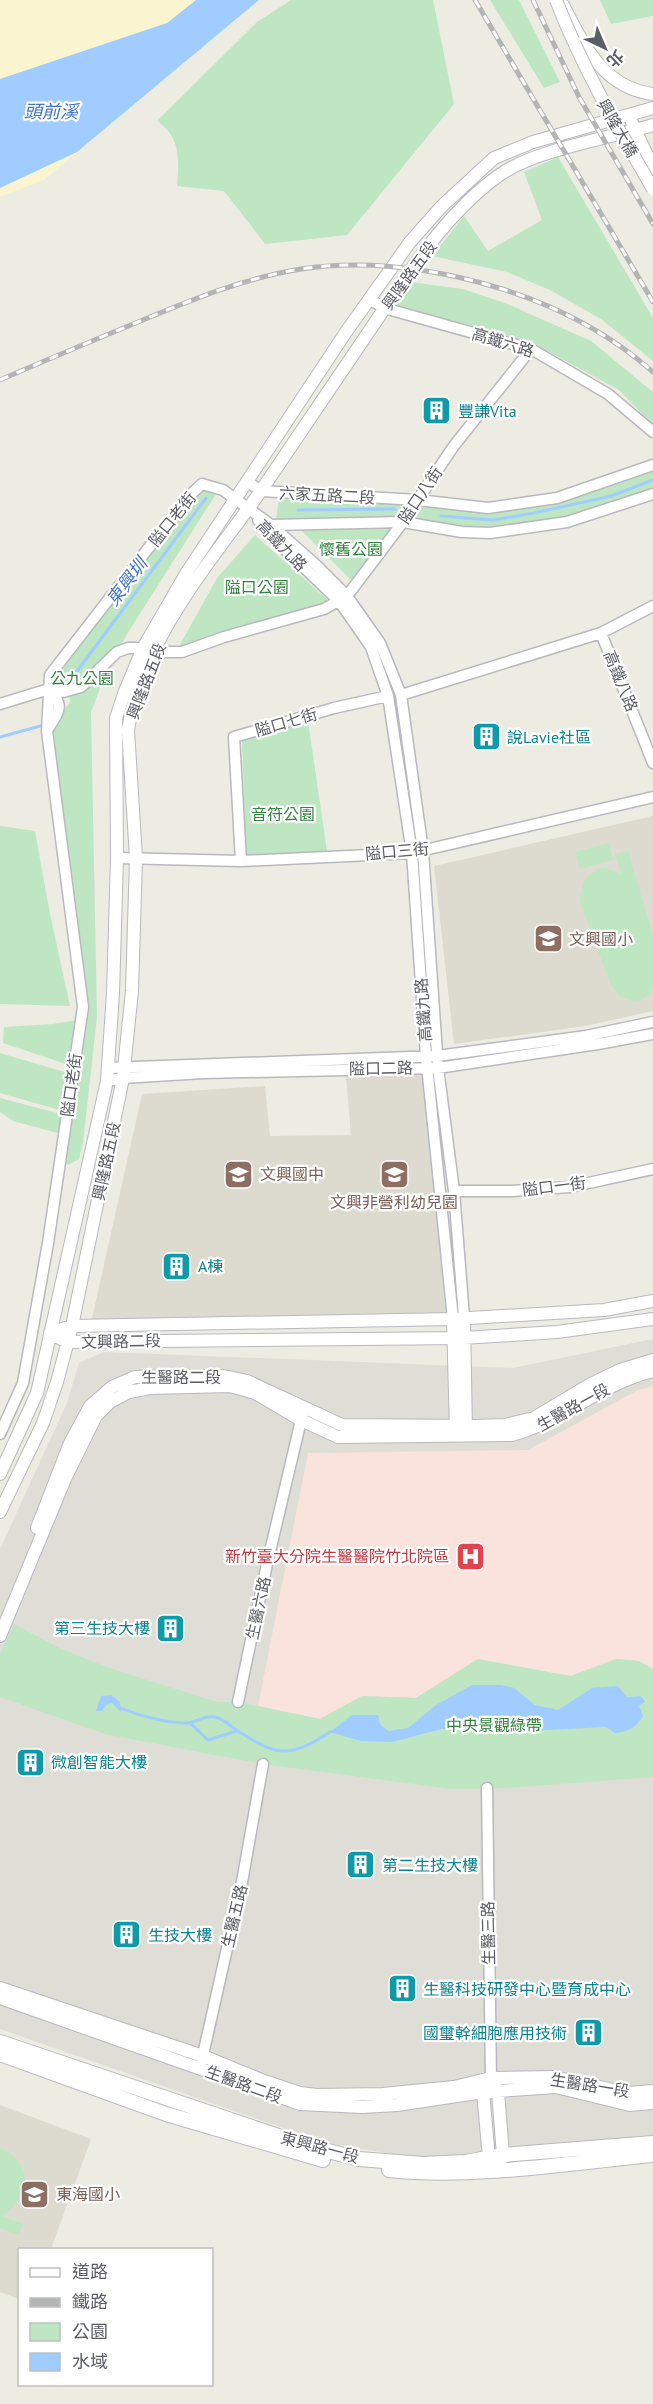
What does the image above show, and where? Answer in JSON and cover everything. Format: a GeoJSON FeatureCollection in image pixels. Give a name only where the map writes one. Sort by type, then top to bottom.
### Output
{"type":"FeatureCollection","features":[{"type":"Feature","properties":{"kind":"main road","name":"東興路一段"},"geometry":{"type":"LineString","coordinates":[[0,2042],[331,2153],[359,2159],[423,2164],[466,2162],[493,2164],[653,2155]]}},
{"type":"Feature","properties":{"kind":"main road","name":"東興路一段"},"geometry":{"type":"LineString","coordinates":[[0,2054],[166,2114],[352,2167],[422,2174],[462,2174],[493,2164],[503,2155],[653,2143]]}},
{"type":"Feature","properties":{"kind":"street","name":"興隆大橋"},"geometry":{"type":"LineString","coordinates":[[558,0],[582,42],[603,70],[626,87],[653,94]]}},
{"type":"Feature","properties":{"kind":"street","name":"興隆大橋"},"geometry":{"type":"LineString","coordinates":[[558,0],[574,46],[604,105],[653,189]]}},
{"type":"Feature","properties":{"kind":"street","name":"興隆路五段"},"geometry":{"type":"LineString","coordinates":[[0,1512],[43,1423],[57,1383],[72,1326],[123,1072],[132,991],[136,858],[128,730],[131,710],[149,650],[229,494],[248,482],[369,299],[410,242],[442,206],[494,158],[533,142],[653,108]]}},
{"type":"Feature","properties":{"kind":"street"},"geometry":{"type":"LineString","coordinates":[[628,115],[653,168]]}},
{"type":"Feature","properties":{"kind":"street","name":"興隆路五段"},"geometry":{"type":"LineString","coordinates":[[0,1474],[37,1393],[107,1075],[113,993],[117,858],[116,718],[125,691],[197,577],[261,491],[384,308],[434,240],[465,205],[500,175],[537,157],[653,125]]}},
{"type":"Feature","properties":{"kind":"street","name":"高鐵六路"},"geometry":{"type":"LineString","coordinates":[[369,299],[384,308],[531,349],[608,394],[653,432]]}},
{"type":"Feature","properties":{"kind":"street","name":"隘口八街"},"geometry":{"type":"LineString","coordinates":[[343,598],[403,522],[453,447],[531,349]]}},
{"type":"Feature","properties":{"kind":"street","name":"六家五路二段"},"geometry":{"type":"LineString","coordinates":[[248,482],[261,491],[418,500],[488,508],[557,498],[653,465]]}},
{"type":"Feature","properties":{"kind":"street","name":"隘口老街"},"geometry":{"type":"LineString","coordinates":[[0,1434],[23,1383],[48,1243],[83,1007],[47,731],[50,675],[188,497],[202,484],[229,494]]}},
{"type":"Feature","properties":{"kind":"street"},"geometry":{"type":"LineString","coordinates":[[229,494],[248,509]]}},
{"type":"Feature","properties":{"kind":"street","name":"六家五路二段"},"geometry":{"type":"LineString","coordinates":[[272,525],[403,522],[462,532],[490,533],[567,522],[653,494]]}},
{"type":"Feature","properties":{"kind":"street","name":"高鐵九路"},"geometry":{"type":"LineString","coordinates":[[248,509],[272,525],[315,564],[343,598],[380,644],[401,695],[417,852],[433,1067],[459,1318]]}},
{"type":"Feature","properties":{"kind":"street","name":"高鐵九路"},"geometry":{"type":"LineString","coordinates":[[248,509],[270,535],[343,598],[371,647],[388,696],[417,852]]}},
{"type":"Feature","properties":{"kind":"street"},"geometry":{"type":"LineString","coordinates":[[47,731],[60,710],[117,652],[128,648],[182,652],[224,637],[324,609],[343,598]]}},
{"type":"Feature","properties":{"kind":"street"},"geometry":{"type":"LineString","coordinates":[[401,695],[601,633],[653,606]]}},
{"type":"Feature","properties":{"kind":"street","name":"高鐵八路"},"geometry":{"type":"LineString","coordinates":[[601,633],[653,763]]}},
{"type":"Feature","properties":{"kind":"street"},"geometry":{"type":"LineString","coordinates":[[0,704],[49,689],[63,692],[81,687]]}},
{"type":"Feature","properties":{"kind":"street"},"geometry":{"type":"LineString","coordinates":[[49,689],[58,699],[60,710]]}},
{"type":"Feature","properties":{"kind":"street","name":"隘口七街"},"geometry":{"type":"LineString","coordinates":[[241,861],[234,737],[334,708],[388,696]]}},
{"type":"Feature","properties":{"kind":"street","name":"隘口三街"},"geometry":{"type":"LineString","coordinates":[[117,858],[241,861],[417,852],[653,797]]}},
{"type":"Feature","properties":{"kind":"street","name":"隘口二路"},"geometry":{"type":"LineString","coordinates":[[107,1075],[123,1072],[432,1056],[586,1036],[653,1022]]}},
{"type":"Feature","properties":{"kind":"street","name":"隘口二路"},"geometry":{"type":"LineString","coordinates":[[123,1072],[433,1067],[566,1050],[653,1034]]}},
{"type":"Feature","properties":{"kind":"street","name":"高鐵九路"},"geometry":{"type":"LineString","coordinates":[[433,1067],[454,1191],[461,1431]]}},
{"type":"Feature","properties":{"kind":"street","name":"隘口一街"},"geometry":{"type":"LineString","coordinates":[[454,1191],[513,1191],[570,1187],[653,1169]]}},
{"type":"Feature","properties":{"kind":"street","name":"文興路二段"},"geometry":{"type":"LineString","coordinates":[[50,1333],[72,1326],[459,1318],[604,1310],[653,1301]]}},
{"type":"Feature","properties":{"kind":"street","name":"文興路二段"},"geometry":{"type":"LineString","coordinates":[[50,1333],[67,1342],[458,1338],[557,1332],[653,1319]]}},
{"type":"Feature","properties":{"kind":"street","name":"生醫路一段"},"geometry":{"type":"LineString","coordinates":[[461,1431],[505,1425],[534,1418],[601,1379],[620,1370],[653,1360]]}},
{"type":"Feature","properties":{"kind":"street","name":"生醫路一段"},"geometry":{"type":"LineString","coordinates":[[461,1431],[513,1435],[534,1429],[632,1375],[653,1371]]}},
{"type":"Feature","properties":{"kind":"street","name":"生醫路二段"},"geometry":{"type":"LineString","coordinates":[[0,1618],[70,1443],[90,1406],[112,1387],[135,1377],[224,1376],[247,1381],[268,1389],[302,1415],[338,1437],[461,1431]]}},
{"type":"Feature","properties":{"kind":"street","name":"生醫路二段"},"geometry":{"type":"LineString","coordinates":[[0,1636],[65,1479],[96,1416],[110,1402],[129,1392],[150,1388],[230,1386],[255,1393],[302,1415]]}},
{"type":"Feature","properties":{"kind":"street","name":"生醫六路"},"geometry":{"type":"LineString","coordinates":[[238,1702],[302,1415]]}},
{"type":"Feature","properties":{"kind":"street","name":"生醫五路"},"geometry":{"type":"LineString","coordinates":[[202,2062],[242,1882],[263,1764]]}},
{"type":"Feature","properties":{"kind":"street","name":"生醫三路"},"geometry":{"type":"LineString","coordinates":[[487,1788],[491,2078]]}},
{"type":"Feature","properties":{"kind":"street","name":"生醫路二段"},"geometry":{"type":"LineString","coordinates":[[0,1988],[202,2062],[300,2104],[362,2107],[397,2105],[483,2092],[498,2092]]}},
{"type":"Feature","properties":{"kind":"street","name":"生醫路二段"},"geometry":{"type":"LineString","coordinates":[[0,1998],[300,2093],[383,2094],[454,2087],[491,2078]]}},
{"type":"Feature","properties":{"kind":"street","name":"生醫路一段"},"geometry":{"type":"LineString","coordinates":[[491,2078],[554,2077],[628,2092],[653,2091]]}},
{"type":"Feature","properties":{"kind":"street"},"geometry":{"type":"LineString","coordinates":[[491,2078],[483,2092],[493,2164]]}},
{"type":"Feature","properties":{"kind":"street"},"geometry":{"type":"LineString","coordinates":[[491,2078],[498,2092],[503,2155]]}},
{"type":"Feature","properties":{"kind":"street","name":"生醫路一段"},"geometry":{"type":"LineString","coordinates":[[498,2092],[556,2087],[630,2105],[653,2103]]}},
{"type":"Feature","properties":{"kind":"shaded area","name":"文興國小"},"geometry":{"type":"Polygon","coordinates":[[[653,816],[653,1011],[586,1026],[454,1044],[434,866],[653,816]]]}},
{"type":"Feature","properties":{"kind":"shaded area","name":"文興國中"},"geometry":{"type":"Polygon","coordinates":[[[429,1068],[436,1213],[446,1318],[91,1323],[142,1094],[265,1086],[270,1136],[351,1135],[346,1076],[429,1068]]]}},
{"type":"Feature","properties":{"kind":"shaded area"},"geometry":{"type":"Polygon","coordinates":[[[653,1339],[653,2135],[426,2160],[323,2142],[0,2029],[0,1549],[67,1403],[79,1363],[104,1352],[513,1368],[653,1339]]]}},
{"type":"Feature","properties":{"kind":"shaded area","name":"新竹臺大分院生醫醫院竹北院區"},"geometry":{"type":"Polygon","coordinates":[[[653,1386],[653,1669],[639,1661],[616,1659],[571,1676],[531,1671],[478,1659],[416,1698],[362,1696],[320,1719],[258,1706],[308,1453],[528,1450],[638,1390],[653,1386]]]}},
{"type":"Feature","properties":{"kind":"shaded area","name":"東海國小"},"geometry":{"type":"Polygon","coordinates":[[[0,2105],[91,2139],[51,2248],[18,2248],[18,2299],[0,2292],[0,2105]]]}},
{"type":"Feature","properties":{"kind":"green space"},"geometry":{"type":"Polygon","coordinates":[[[291,0],[433,0],[454,104],[347,235],[265,244],[224,191],[177,186],[177,149],[171,134],[157,121],[257,22],[291,0]]]}},
{"type":"Feature","properties":{"kind":"green space"},"geometry":{"type":"Polygon","coordinates":[[[490,0],[519,0],[560,82],[544,88],[490,0]]]}},
{"type":"Feature","properties":{"kind":"green space"},"geometry":{"type":"Polygon","coordinates":[[[600,0],[653,0],[653,16],[611,24],[600,0]]]}},
{"type":"Feature","properties":{"kind":"green space"},"geometry":{"type":"Polygon","coordinates":[[[558,157],[653,318],[653,361],[601,319],[550,290],[507,272],[432,256],[464,216],[488,251],[542,220],[524,172],[558,157]]]}},
{"type":"Feature","properties":{"kind":"green space"},"geometry":{"type":"Polygon","coordinates":[[[410,282],[463,289],[505,303],[591,341],[653,392],[653,425],[619,390],[529,341],[396,306],[410,282]]]}},
{"type":"Feature","properties":{"kind":"green space"},"geometry":{"type":"Polygon","coordinates":[[[653,470],[653,488],[573,516],[487,528],[414,521],[422,506],[489,513],[553,505],[653,470]]]}},
{"type":"Feature","properties":{"kind":"green space","name":"公九公園"},"geometry":{"type":"Polygon","coordinates":[[[204,488],[216,494],[127,634],[107,670],[91,712],[97,1017],[83,1142],[79,1159],[68,1165],[65,1162],[86,1005],[50,729],[71,701],[58,676],[190,500],[204,488]]]}},
{"type":"Feature","properties":{"kind":"green space"},"geometry":{"type":"Polygon","coordinates":[[[279,499],[404,505],[399,518],[276,519],[279,499]]]}},
{"type":"Feature","properties":{"kind":"green space","name":"懷舊公園"},"geometry":{"type":"Polygon","coordinates":[[[394,528],[352,581],[300,529],[394,528]]]}},
{"type":"Feature","properties":{"kind":"green space","name":"隘口公園"},"geometry":{"type":"Polygon","coordinates":[[[255,535],[330,602],[176,652],[217,578],[255,535]]]}},
{"type":"Feature","properties":{"kind":"green space","name":"音符公園"},"geometry":{"type":"Polygon","coordinates":[[[308,721],[327,851],[246,858],[242,741],[308,721]]]}},
{"type":"Feature","properties":{"kind":"green space"},"geometry":{"type":"Polygon","coordinates":[[[0,826],[35,831],[70,1006],[0,1004],[0,826]]]}},
{"type":"Feature","properties":{"kind":"green space"},"geometry":{"type":"Polygon","coordinates":[[[609,843],[613,860],[580,869],[575,852],[609,843]]]}},
{"type":"Feature","properties":{"kind":"green space"},"geometry":{"type":"Polygon","coordinates":[[[628,851],[653,936],[653,986],[649,995],[641,1000],[632,1001],[619,996],[610,983],[579,900],[584,880],[597,869],[606,868],[621,874],[615,854],[628,851]]]}},
{"type":"Feature","properties":{"kind":"green space"},"geometry":{"type":"Polygon","coordinates":[[[83,1019],[75,1067],[3,1043],[4,1027],[53,1024],[83,1019]]]}},
{"type":"Feature","properties":{"kind":"green space"},"geometry":{"type":"Polygon","coordinates":[[[0,1053],[75,1075],[70,1113],[0,1093],[0,1053]]]}},
{"type":"Feature","properties":{"kind":"green space"},"geometry":{"type":"Polygon","coordinates":[[[0,1098],[69,1116],[65,1135],[13,1121],[0,1112],[0,1098]]]}},
{"type":"Feature","properties":{"kind":"green space","name":"中央景觀綠帶"},"geometry":{"type":"Polygon","coordinates":[[[14,1624],[59,1648],[109,1668],[217,1702],[238,1702],[320,1719],[362,1696],[416,1698],[478,1659],[571,1676],[616,1659],[639,1661],[653,1669],[653,1777],[504,1788],[452,1789],[263,1764],[105,1734],[0,1697],[0,1654],[14,1624]]]}},
{"type":"Feature","properties":{"kind":"green space"},"geometry":{"type":"Polygon","coordinates":[[[0,2148],[11,2154],[24,2171],[25,2180],[19,2199],[2,2216],[23,2224],[19,2235],[0,2228],[0,2148]]]}},
{"type":"Feature","properties":{"kind":"sand","name":"頭前溪"},"geometry":{"type":"Polygon","coordinates":[[[0,0],[259,0],[44,180],[0,197],[0,0]]]}},
{"type":"Feature","properties":{"kind":"water","name":"頭前溪"},"geometry":{"type":"Polygon","coordinates":[[[196,0],[259,0],[77,152],[0,188],[0,79],[167,23],[196,0]]]}},
{"type":"Feature","properties":{"kind":"water"},"geometry":{"type":"Polygon","coordinates":[[[472,1685],[501,1685],[514,1688],[535,1705],[558,1710],[592,1688],[618,1686],[627,1697],[641,1696],[645,1702],[639,1706],[643,1716],[638,1724],[624,1732],[615,1733],[606,1727],[546,1730],[442,1729],[392,1742],[361,1741],[330,1732],[352,1715],[378,1715],[380,1724],[388,1731],[408,1728],[436,1705],[472,1685]]]}},
{"type":"Feature","properties":{"kind":"water"},"geometry":{"type":"Polygon","coordinates":[[[111,1695],[120,1702],[121,1712],[112,1703],[106,1705],[102,1711],[96,1711],[101,1696],[111,1695]]]}},
{"type":"Feature","properties":{"kind":"waterway","name":"東興圳"},"geometry":{"type":"LineString","coordinates":[[441,516],[493,520],[611,496],[653,480]]}},
{"type":"Feature","properties":{"kind":"waterway","name":"東興圳"},"geometry":{"type":"LineString","coordinates":[[69,682],[206,498]]}},
{"type":"Feature","properties":{"kind":"waterway","name":"東興圳"},"geometry":{"type":"LineString","coordinates":[[298,510],[395,509]]}},
{"type":"Feature","properties":{"kind":"waterway","name":"東興圳"},"geometry":{"type":"LineString","coordinates":[[0,737],[44,725]]}},
{"type":"Feature","properties":{"kind":"waterway"},"geometry":{"type":"LineString","coordinates":[[121,1708],[181,1723],[215,1717],[252,1740],[274,1750],[294,1750],[330,1732]]}},
{"type":"Feature","properties":{"kind":"waterway"},"geometry":{"type":"LineString","coordinates":[[190,1723],[208,1740],[237,1731]]}},
{"type":"Feature","properties":{"kind":"railway"},"geometry":{"type":"LineString","coordinates":[[475,0],[653,302]]}},
{"type":"Feature","properties":{"kind":"railway"},"geometry":{"type":"LineString","coordinates":[[533,0],[579,97],[653,224]]}},
{"type":"Feature","properties":{"kind":"railway"},"geometry":{"type":"LineString","coordinates":[[0,380],[178,306],[238,284],[301,269],[351,265],[426,271],[475,281],[520,295],[580,322],[618,345],[653,372]]}},
{"type":"Feature","properties":{"kind":"place","name":"豐謙Vita"},"geometry":{"type":"Point","coordinates":[437,411]}},
{"type":"Feature","properties":{"kind":"place","name":"說Lavie社區"},"geometry":{"type":"Point","coordinates":[486,737]}},
{"type":"Feature","properties":{"kind":"place","name":"文興國小"},"geometry":{"type":"Point","coordinates":[548,939]}},
{"type":"Feature","properties":{"kind":"place","name":"文興國中"},"geometry":{"type":"Point","coordinates":[239,1174]}},
{"type":"Feature","properties":{"kind":"place","name":"文興非營利幼兒園"},"geometry":{"type":"Point","coordinates":[394,1174]}},
{"type":"Feature","properties":{"kind":"place","name":"A棟"},"geometry":{"type":"Point","coordinates":[177,1266]}},
{"type":"Feature","properties":{"kind":"place","name":"新竹臺大分院生醫醫院竹北院區"},"geometry":{"type":"Point","coordinates":[470,1556]}},
{"type":"Feature","properties":{"kind":"place","name":"第三生技大樓"},"geometry":{"type":"Point","coordinates":[171,1628]}},
{"type":"Feature","properties":{"kind":"place","name":"微創智能大樓"},"geometry":{"type":"Point","coordinates":[30,1762]}},
{"type":"Feature","properties":{"kind":"place","name":"第二生技大樓"},"geometry":{"type":"Point","coordinates":[361,1865]}},
{"type":"Feature","properties":{"kind":"place","name":"生技大樓"},"geometry":{"type":"Point","coordinates":[127,1935]}},
{"type":"Feature","properties":{"kind":"place","name":"生醫科技研發中心暨育成中心"},"geometry":{"type":"Point","coordinates":[402,1989]}},
{"type":"Feature","properties":{"kind":"place","name":"國璽幹細胞應用技術"},"geometry":{"type":"Point","coordinates":[588,2033]}},
{"type":"Feature","properties":{"kind":"place","name":"東海國小"},"geometry":{"type":"Point","coordinates":[35,2194]}}]}
